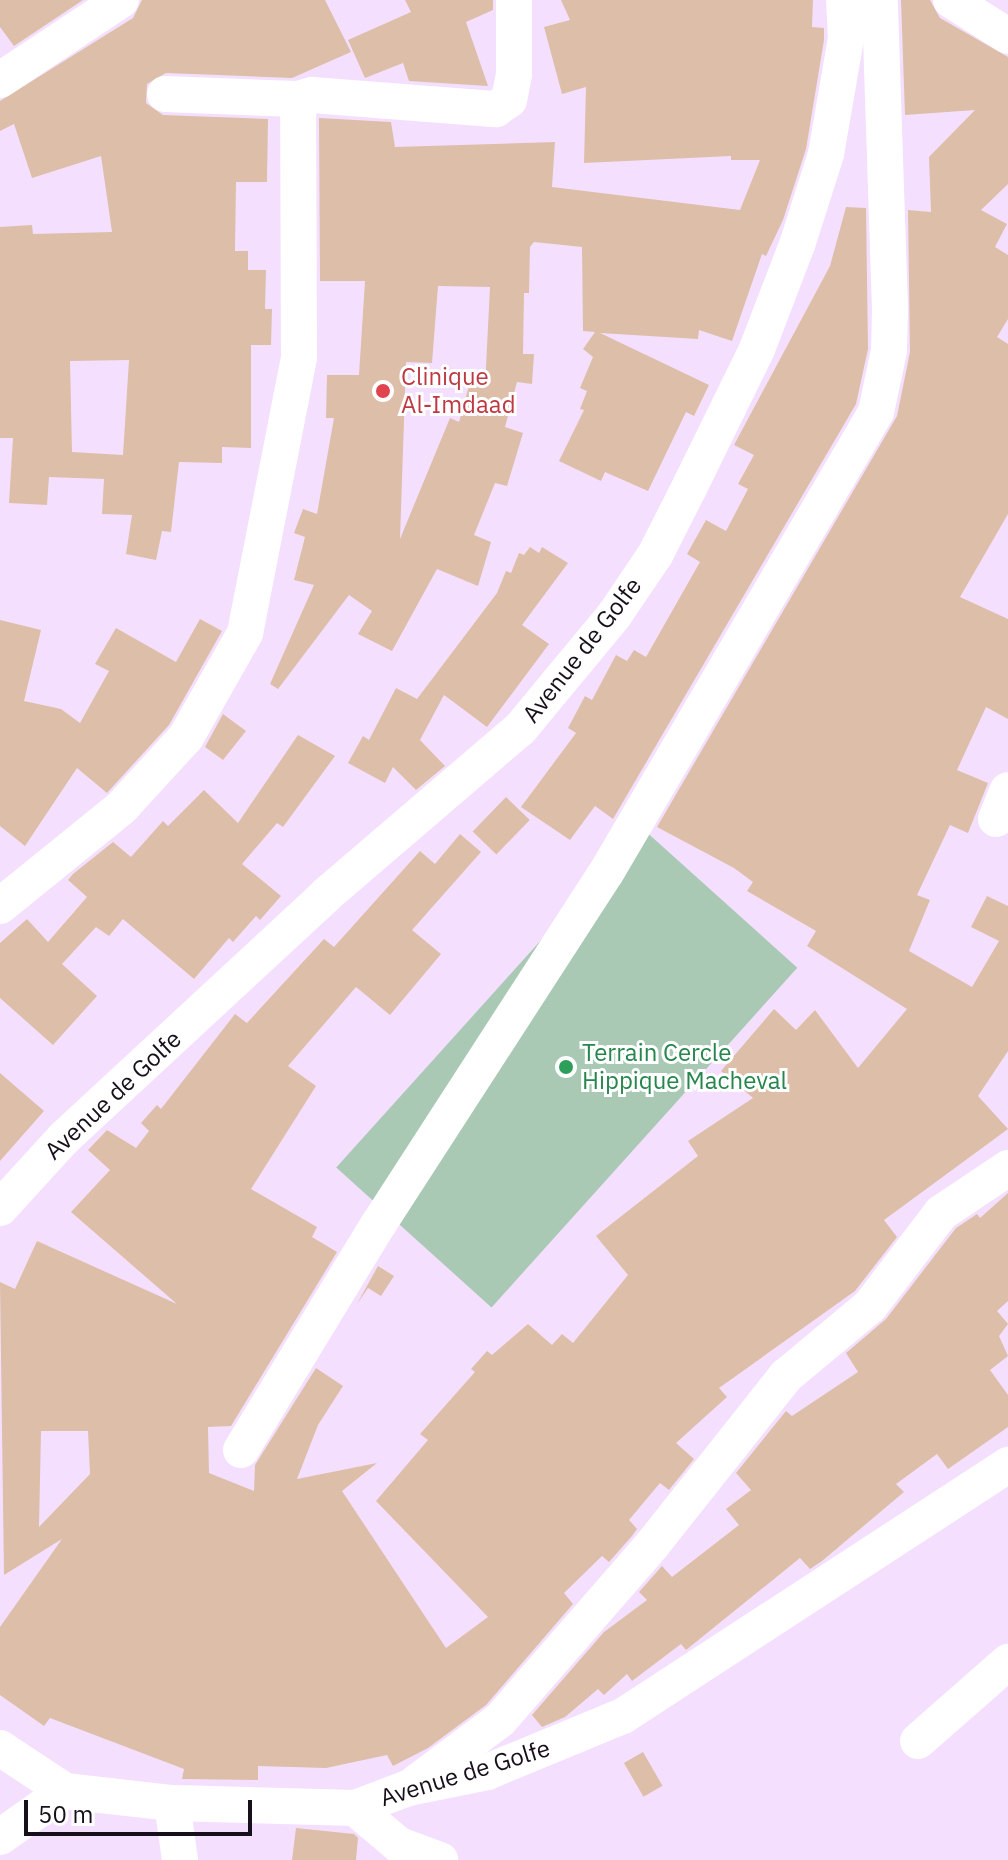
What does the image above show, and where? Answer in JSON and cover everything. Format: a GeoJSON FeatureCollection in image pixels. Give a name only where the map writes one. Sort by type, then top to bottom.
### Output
{"type":"FeatureCollection","features":[{"type":"Feature","properties":{"kind":"street"},"geometry":{"type":"LineString","coordinates":[[0,80],[121,0]]}},
{"type":"Feature","properties":{"kind":"street"},"geometry":{"type":"LineString","coordinates":[[165,94],[298,99],[312,95],[496,109],[509,100],[514,74],[514,0]]}},
{"type":"Feature","properties":{"kind":"street","name":"Avenue de Golfe"},"geometry":{"type":"LineString","coordinates":[[0,1208],[64,1138],[326,895],[520,729],[615,614],[655,555],[689,488],[757,349],[797,245],[826,154],[846,38],[844,0]]}},
{"type":"Feature","properties":{"kind":"street"},"geometry":{"type":"LineString","coordinates":[[241,1450],[378,1225],[606,873],[876,412],[889,351],[890,309],[880,0]]}},
{"type":"Feature","properties":{"kind":"street"},"geometry":{"type":"LineString","coordinates":[[951,0],[1008,36]]}},
{"type":"Feature","properties":{"kind":"street"},"geometry":{"type":"LineString","coordinates":[[0,906],[121,808],[186,737],[245,633],[299,357],[298,99]]}},
{"type":"Feature","properties":{"kind":"street"},"geometry":{"type":"LineString","coordinates":[[408,1788],[500,1720],[652,1545],[786,1376],[870,1306],[941,1213],[1008,1168]]}},
{"type":"Feature","properties":{"kind":"street","name":"Avenue de Golfe"},"geometry":{"type":"LineString","coordinates":[[0,1748],[65,1791],[172,1803],[355,1808],[408,1788],[487,1772],[623,1716],[1008,1465]]}},
{"type":"Feature","properties":{"kind":"street"},"geometry":{"type":"LineString","coordinates":[[918,1741],[1008,1662]]}},
{"type":"Feature","properties":{"kind":"street"},"geometry":{"type":"LineString","coordinates":[[0,1837],[65,1791]]}},
{"type":"Feature","properties":{"kind":"street"},"geometry":{"type":"LineString","coordinates":[[172,1803],[180,1860]]}},
{"type":"Feature","properties":{"kind":"street"},"geometry":{"type":"LineString","coordinates":[[355,1808],[399,1845],[440,1860]]}},
{"type":"Feature","properties":{"kind":"green space","name":"Terrain Cercle Hippique Macheval"},"geometry":{"type":"Polygon","coordinates":[[[642,828],[797,968],[492,1307],[336,1168],[642,828]]]}},
{"type":"Feature","properties":{"kind":"building"},"geometry":{"type":"Polygon","coordinates":[[[0,0],[83,0],[14,46],[0,27],[0,0]]]}},
{"type":"Feature","properties":{"kind":"building"},"geometry":{"type":"Polygon","coordinates":[[[142,0],[325,0],[351,52],[292,78],[166,73],[147,84],[146,103],[163,115],[268,119],[267,182],[236,182],[235,251],[248,251],[248,270],[266,270],[265,309],[272,309],[271,345],[251,345],[251,448],[222,447],[222,463],[179,462],[171,532],[162,531],[156,560],[126,554],[132,515],[102,514],[104,479],[49,477],[47,505],[9,503],[13,438],[0,438],[0,227],[32,225],[33,234],[112,232],[101,156],[32,178],[14,124],[0,131],[0,101],[133,18],[142,0]],[[129,360],[70,361],[72,452],[123,455],[129,360]]]}},
{"type":"Feature","properties":{"kind":"building"},"geometry":{"type":"Polygon","coordinates":[[[405,0],[493,0],[493,10],[466,22],[488,86],[409,81],[403,63],[365,78],[348,40],[411,12],[405,0]]]}},
{"type":"Feature","properties":{"kind":"building"},"geometry":{"type":"Polygon","coordinates":[[[561,0],[813,0],[812,27],[824,28],[824,40],[806,149],[783,220],[766,256],[762,254],[732,341],[699,330],[698,339],[600,333],[709,385],[694,416],[686,412],[648,491],[605,472],[601,481],[559,461],[584,410],[580,409],[587,391],[580,388],[593,357],[583,349],[595,332],[583,331],[582,247],[534,242],[530,247],[529,293],[524,293],[523,354],[534,354],[532,384],[517,382],[505,427],[523,433],[507,486],[495,483],[474,535],[491,542],[478,586],[437,569],[392,651],[358,634],[372,611],[349,595],[278,689],[270,684],[314,585],[294,580],[305,537],[294,533],[303,509],[317,514],[334,418],[326,418],[327,375],[359,375],[365,281],[320,281],[319,118],[391,122],[395,147],[555,142],[552,187],[740,210],[760,160],[731,160],[731,156],[584,163],[586,87],[562,94],[544,27],[570,20],[561,0]],[[438,286],[432,363],[406,362],[400,539],[450,418],[459,422],[470,382],[485,386],[490,287],[438,286]]]}},
{"type":"Feature","properties":{"kind":"building"},"geometry":{"type":"Polygon","coordinates":[[[901,0],[930,0],[940,18],[1008,57],[1008,184],[981,210],[1007,224],[995,247],[1008,255],[1008,319],[997,337],[1008,344],[1008,514],[960,597],[1008,619],[1008,719],[986,707],[957,770],[988,783],[968,833],[950,825],[917,895],[930,900],[909,951],[972,987],[999,941],[971,927],[987,896],[1008,906],[1008,1051],[978,1096],[1008,1129],[884,1220],[897,1237],[855,1291],[719,1388],[727,1397],[676,1443],[694,1459],[669,1490],[660,1483],[629,1520],[637,1529],[632,1536],[609,1562],[602,1556],[564,1593],[573,1604],[486,1705],[428,1748],[393,1766],[387,1755],[326,1768],[258,1766],[258,1780],[182,1779],[184,1769],[50,1718],[44,1726],[0,1695],[0,1627],[62,1539],[4,1575],[0,1282],[15,1289],[37,1241],[177,1304],[71,1212],[110,1170],[88,1150],[107,1130],[136,1148],[149,1131],[141,1123],[157,1105],[161,1109],[235,1014],[247,1023],[324,939],[334,947],[420,851],[435,864],[460,834],[481,852],[412,930],[441,954],[390,1015],[356,987],[288,1066],[316,1086],[251,1189],[317,1227],[312,1237],[337,1252],[231,1426],[208,1427],[209,1473],[254,1491],[255,1465],[316,1368],[343,1386],[318,1425],[297,1479],[377,1463],[342,1491],[446,1648],[488,1617],[376,1501],[428,1440],[420,1434],[475,1372],[471,1369],[487,1351],[492,1355],[528,1324],[552,1345],[562,1334],[573,1343],[628,1275],[596,1236],[698,1156],[688,1141],[753,1098],[721,1071],[774,1009],[796,1030],[815,1010],[858,1068],[907,1009],[807,946],[816,931],[747,891],[753,882],[734,868],[657,827],[897,416],[910,352],[908,210],[931,212],[929,157],[975,110],[905,115],[901,0]],[[41,1431],[39,1527],[90,1474],[88,1431],[41,1431]]]}},
{"type":"Feature","properties":{"kind":"building"},"geometry":{"type":"Polygon","coordinates":[[[846,207],[866,208],[868,349],[856,404],[613,819],[595,806],[570,840],[521,807],[576,733],[568,728],[585,696],[592,700],[616,655],[627,661],[634,650],[646,657],[700,562],[687,554],[706,520],[726,531],[748,489],[738,484],[754,455],[734,445],[830,266],[846,207]]]}},
{"type":"Feature","properties":{"kind":"building"},"geometry":{"type":"Polygon","coordinates":[[[530,547],[539,553],[542,547],[568,563],[522,625],[549,644],[487,727],[444,695],[420,740],[445,766],[416,790],[393,767],[385,783],[348,763],[363,736],[369,740],[396,688],[417,699],[497,593],[506,571],[511,573],[519,553],[524,555],[530,547]]]}},
{"type":"Feature","properties":{"kind":"building"},"geometry":{"type":"Polygon","coordinates":[[[200,619],[222,631],[169,725],[107,793],[77,768],[25,846],[0,826],[0,620],[41,630],[24,701],[61,709],[80,723],[109,671],[95,664],[116,628],[176,662],[200,619]]]}},
{"type":"Feature","properties":{"kind":"building"},"geometry":{"type":"Polygon","coordinates":[[[223,714],[246,731],[223,760],[205,747],[223,714]]]}},
{"type":"Feature","properties":{"kind":"building"},"geometry":{"type":"Polygon","coordinates":[[[298,735],[335,756],[283,827],[277,823],[242,864],[281,896],[260,920],[256,916],[233,942],[229,938],[194,979],[123,919],[109,936],[96,927],[62,964],[97,996],[53,1045],[0,998],[0,943],[27,919],[48,942],[87,897],[68,880],[73,874],[113,842],[131,857],[163,821],[168,826],[204,790],[238,823],[298,735]]]}},
{"type":"Feature","properties":{"kind":"building"},"geometry":{"type":"Polygon","coordinates":[[[506,797],[530,820],[496,854],[473,832],[506,797]]]}},
{"type":"Feature","properties":{"kind":"building"},"geometry":{"type":"Polygon","coordinates":[[[0,1073],[44,1111],[0,1161],[0,1073]]]}},
{"type":"Feature","properties":{"kind":"building"},"geometry":{"type":"Polygon","coordinates":[[[1008,1193],[1008,1301],[997,1311],[1008,1324],[999,1336],[1008,1356],[990,1370],[1008,1395],[1008,1427],[948,1469],[937,1454],[896,1484],[904,1492],[822,1561],[810,1569],[800,1558],[686,1650],[681,1644],[632,1681],[627,1674],[604,1695],[598,1689],[565,1717],[542,1727],[532,1715],[604,1632],[647,1600],[639,1592],[662,1566],[672,1577],[739,1525],[726,1509],[751,1490],[736,1473],[786,1411],[792,1416],[858,1372],[846,1353],[886,1319],[956,1228],[977,1214],[980,1218],[1008,1193]]]}},
{"type":"Feature","properties":{"kind":"building"},"geometry":{"type":"Polygon","coordinates":[[[378,1266],[394,1276],[381,1296],[368,1288],[357,1304],[378,1266]]]}},
{"type":"Feature","properties":{"kind":"building"},"geometry":{"type":"Polygon","coordinates":[[[643,1752],[662,1786],[643,1797],[624,1763],[643,1752]]]}},
{"type":"Feature","properties":{"kind":"building"},"geometry":{"type":"Polygon","coordinates":[[[296,1828],[354,1834],[358,1838],[356,1860],[292,1860],[296,1828]]]}},
{"type":"Feature","properties":{"kind":"place","name":"Clinique Al-Imdaad"},"geometry":{"type":"Point","coordinates":[383,391]}},
{"type":"Feature","properties":{"kind":"place","name":"Terrain Cercle Hippique Macheval"},"geometry":{"type":"Point","coordinates":[566,1067]}}]}
